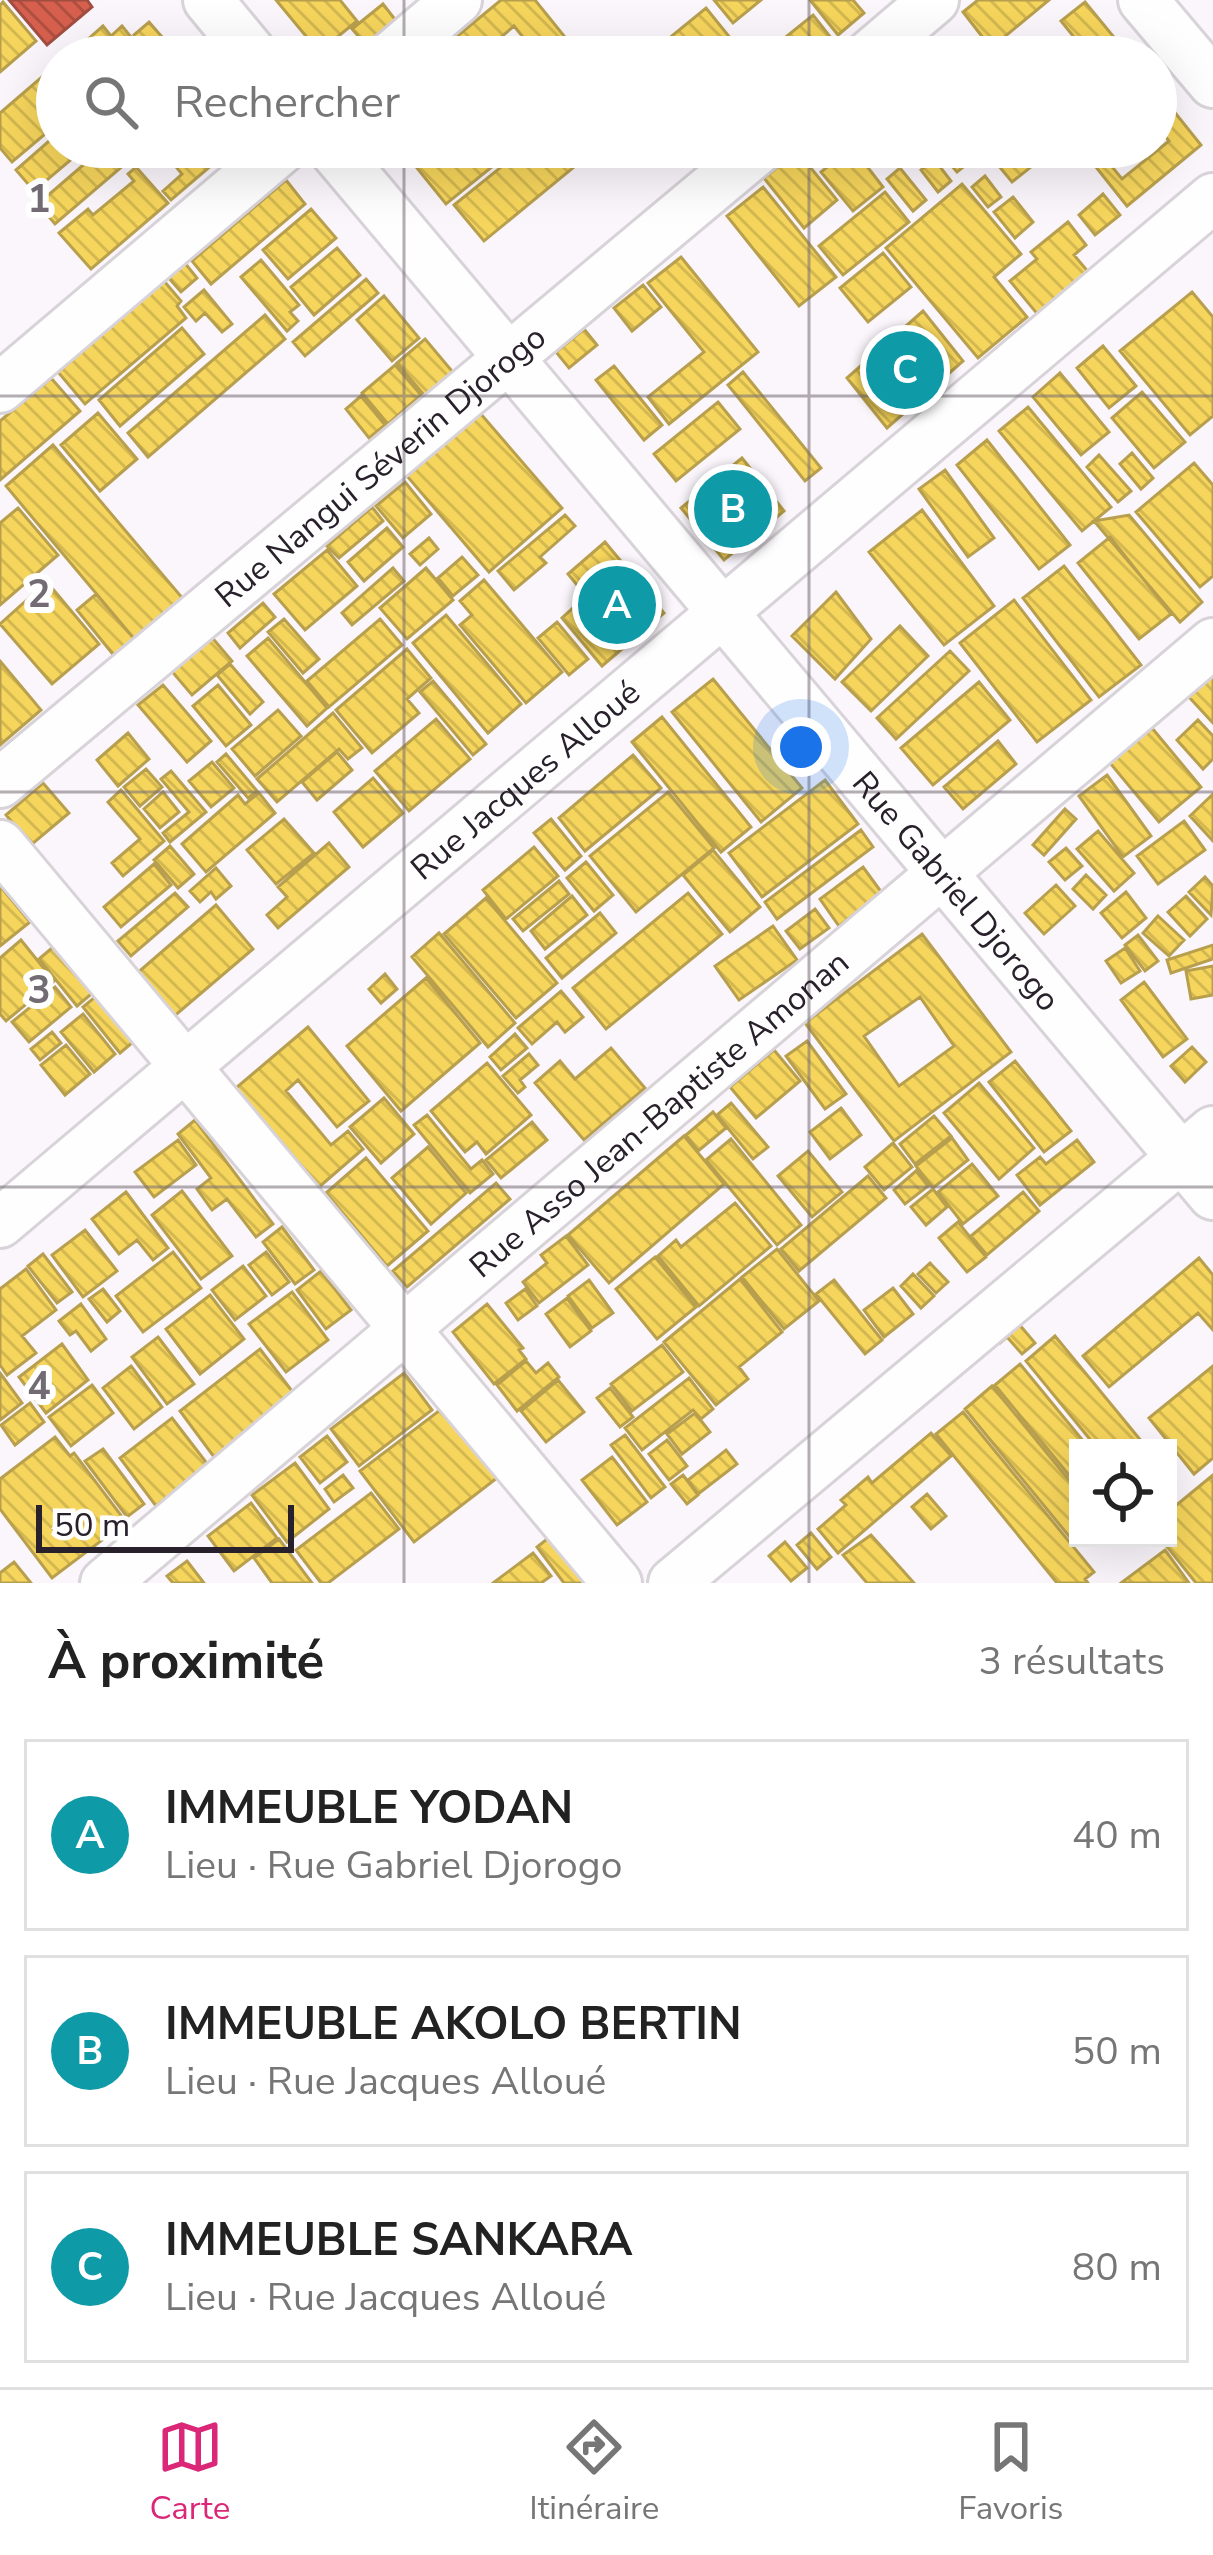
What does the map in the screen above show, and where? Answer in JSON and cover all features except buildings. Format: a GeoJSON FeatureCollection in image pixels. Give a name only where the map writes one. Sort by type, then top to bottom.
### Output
{"type":"FeatureCollection","features":[{"type":"Feature","properties":{"kind":"street"},"geometry":{"type":"LineString","coordinates":[[208,0],[238,36]]}},
{"type":"Feature","properties":{"kind":"street"},"geometry":{"type":"LineString","coordinates":[[415,36],[457,0]]}},
{"type":"Feature","properties":{"kind":"street"},"geometry":{"type":"LineString","coordinates":[[892,36],[934,0]]}},
{"type":"Feature","properties":{"kind":"street"},"geometry":{"type":"LineString","coordinates":[[1143,0],[1173,36]]}},
{"type":"Feature","properties":{"kind":"street"},"geometry":{"type":"LineString","coordinates":[[1177,40],[1213,83]]}},
{"type":"Feature","properties":{"kind":"street"},"geometry":{"type":"LineString","coordinates":[[0,388],[259,168]]}},
{"type":"Feature","properties":{"kind":"street","name":"Rue Gabriel Djorogo"},"geometry":{"type":"LineString","coordinates":[[348,168],[940,874],[1197,1144],[1213,1195]]}},
{"type":"Feature","properties":{"kind":"street","name":"Rue Nangui Séverin Djorogo"},"geometry":{"type":"LineString","coordinates":[[0,783],[735,168]]}},
{"type":"Feature","properties":{"kind":"street","name":"Rue Jacques Alloué"},"geometry":{"type":"LineString","coordinates":[[0,1223],[1213,198]]}},
{"type":"Feature","properties":{"kind":"street","name":"Rue Asso Jean-Baptiste Amonan"},"geometry":{"type":"LineString","coordinates":[[105,1583],[1213,643]]}},
{"type":"Feature","properties":{"kind":"street"},"geometry":{"type":"LineString","coordinates":[[0,845],[617,1583]]}},
{"type":"Feature","properties":{"kind":"street"},"geometry":{"type":"LineString","coordinates":[[673,1583],[1197,1144]]}},
{"type":"Feature","properties":{"kind":"place","name":"IMMEUBLE SANKARA"},"geometry":{"type":"Point","coordinates":[905,370]}},
{"type":"Feature","properties":{"kind":"place","name":"IMMEUBLE AKOLO BERTIN"},"geometry":{"type":"Point","coordinates":[733,509]}},
{"type":"Feature","properties":{"kind":"place","name":"IMMEUBLE YODAN"},"geometry":{"type":"Point","coordinates":[617,605]}}]}
